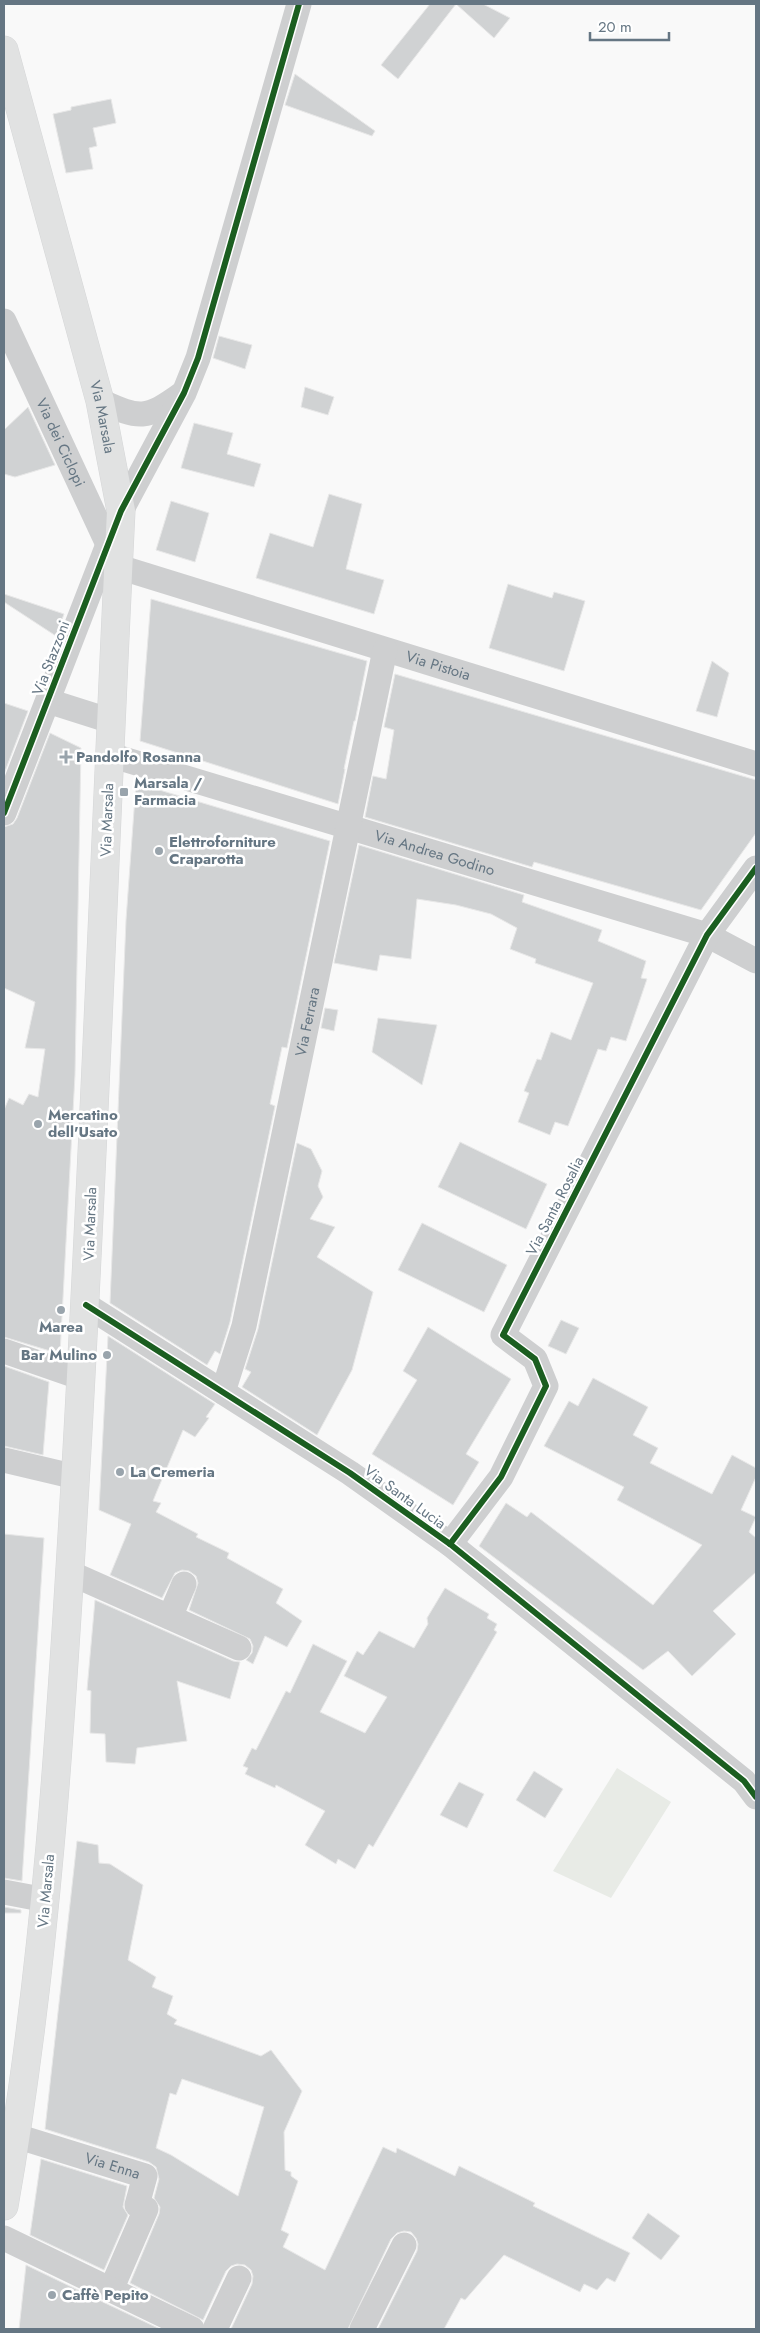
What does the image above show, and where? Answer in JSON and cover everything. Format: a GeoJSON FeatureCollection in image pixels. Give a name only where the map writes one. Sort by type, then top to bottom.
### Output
{"type":"FeatureCollection","features":[{"type":"Feature","properties":{"kind":"main road","name":"Via Marsala"},"geometry":{"type":"LineString","coordinates":[[4,50],[100,401],[121,511],[115,559],[110,755],[86,1305],[70,1573],[46,1900],[16,2136],[4,2206]]}},
{"type":"Feature","properties":{"kind":"street"},"geometry":{"type":"LineString","coordinates":[[121,511],[184,392],[198,358],[299,4]]}},
{"type":"Feature","properties":{"kind":"street","name":"Via dei Ciclopi"},"geometry":{"type":"LineString","coordinates":[[4,321],[64,446],[115,559]]}},
{"type":"Feature","properties":{"kind":"street"},"geometry":{"type":"LineString","coordinates":[[100,401],[130,415],[158,412],[184,392]]}},
{"type":"Feature","properties":{"kind":"street","name":"Via Pistoia"},"geometry":{"type":"LineString","coordinates":[[115,559],[385,650],[756,764]]}},
{"type":"Feature","properties":{"kind":"street","name":"Via Stazzoni"},"geometry":{"type":"LineString","coordinates":[[4,813],[48,701],[115,559]]}},
{"type":"Feature","properties":{"kind":"street","name":"Via Ferrara"},"geometry":{"type":"LineString","coordinates":[[223,1392],[244,1326],[385,650]]}},
{"type":"Feature","properties":{"kind":"street","name":"Via Stazzoni"},"geometry":{"type":"LineString","coordinates":[[48,701],[111,721]]}},
{"type":"Feature","properties":{"kind":"street","name":"Via Andrea Godino"},"geometry":{"type":"LineString","coordinates":[[110,755],[707,935],[756,961]]}},
{"type":"Feature","properties":{"kind":"street","name":"Via Santa Rosalia"},"geometry":{"type":"LineString","coordinates":[[450,1544],[501,1476],[546,1386],[535,1359],[503,1335],[707,935],[756,868]]}},
{"type":"Feature","properties":{"kind":"street","name":"Via Santa Lucia"},"geometry":{"type":"LineString","coordinates":[[86,1305],[350,1473],[450,1544],[744,1781],[756,1797]]}},
{"type":"Feature","properties":{"kind":"street"},"geometry":{"type":"LineString","coordinates":[[4,1351],[82,1378]]}},
{"type":"Feature","properties":{"kind":"street"},"geometry":{"type":"LineString","coordinates":[[4,1460],[76,1477]]}},
{"type":"Feature","properties":{"kind":"street"},"geometry":{"type":"LineString","coordinates":[[70,1573],[239,1648]]}},
{"type":"Feature","properties":{"kind":"street"},"geometry":{"type":"LineString","coordinates":[[170,1617],[184,1584]]}},
{"type":"Feature","properties":{"kind":"street"},"geometry":{"type":"LineString","coordinates":[[4,1892],[46,1900]]}},
{"type":"Feature","properties":{"kind":"street","name":"Via Enna"},"geometry":{"type":"LineString","coordinates":[[16,2136],[145,2176],[137,2205],[146,2209],[111,2290]]}},
{"type":"Feature","properties":{"kind":"street"},"geometry":{"type":"LineString","coordinates":[[4,2238],[192,2329]]}},
{"type":"Feature","properties":{"kind":"street"},"geometry":{"type":"LineString","coordinates":[[362,2329],[404,2244]]}},
{"type":"Feature","properties":{"kind":"street"},"geometry":{"type":"LineString","coordinates":[[215,2329],[240,2278]]}},
{"type":"Feature","properties":{"kind":"shaded area"},"geometry":{"type":"Polygon","coordinates":[[[617,1768],[671,1802],[611,1898],[553,1871],[617,1768]]]}},
{"type":"Feature","properties":{"kind":"building"},"geometry":{"type":"Polygon","coordinates":[[[430,4],[456,4],[398,79],[381,65],[430,4]]]}},
{"type":"Feature","properties":{"kind":"building"},"geometry":{"type":"Polygon","coordinates":[[[456,4],[483,4],[510,18],[494,38],[456,4]]]}},
{"type":"Feature","properties":{"kind":"building"},"geometry":{"type":"Polygon","coordinates":[[[295,74],[375,131],[372,136],[285,105],[295,74]]]}},
{"type":"Feature","properties":{"kind":"building"},"geometry":{"type":"Polygon","coordinates":[[[111,99],[116,123],[93,128],[97,146],[89,148],[93,169],[66,173],[53,114],[71,110],[71,107],[111,99]]]}},
{"type":"Feature","properties":{"kind":"building"},"geometry":{"type":"Polygon","coordinates":[[[219,336],[252,345],[245,369],[213,358],[219,336]]]}},
{"type":"Feature","properties":{"kind":"building"},"geometry":{"type":"Polygon","coordinates":[[[305,387],[334,397],[328,415],[301,407],[305,387]]]}},
{"type":"Feature","properties":{"kind":"building"},"geometry":{"type":"Polygon","coordinates":[[[28,407],[55,465],[15,477],[4,474],[4,430],[28,407]]]}},
{"type":"Feature","properties":{"kind":"building"},"geometry":{"type":"Polygon","coordinates":[[[194,423],[233,433],[227,454],[261,464],[254,487],[181,468],[194,423]]]}},
{"type":"Feature","properties":{"kind":"building"},"geometry":{"type":"Polygon","coordinates":[[[329,494],[362,504],[346,569],[384,580],[374,614],[256,578],[270,533],[313,547],[329,494]]]}},
{"type":"Feature","properties":{"kind":"building"},"geometry":{"type":"Polygon","coordinates":[[[171,501],[209,513],[195,562],[156,550],[171,501]]]}},
{"type":"Feature","properties":{"kind":"building"},"geometry":{"type":"Polygon","coordinates":[[[508,584],[552,598],[554,592],[585,601],[564,671],[489,648],[508,584]]]}},
{"type":"Feature","properties":{"kind":"building"},"geometry":{"type":"Polygon","coordinates":[[[4,594],[64,614],[56,636],[4,602],[4,594]]]}},
{"type":"Feature","properties":{"kind":"building"},"geometry":{"type":"Polygon","coordinates":[[[151,599],[367,661],[338,804],[140,741],[151,599]]]}},
{"type":"Feature","properties":{"kind":"building"},"geometry":{"type":"Polygon","coordinates":[[[712,661],[729,673],[717,717],[696,711],[712,661]]]}},
{"type":"Feature","properties":{"kind":"building"},"geometry":{"type":"Polygon","coordinates":[[[395,674],[756,780],[756,833],[701,910],[534,862],[532,867],[365,817],[373,776],[386,779],[394,730],[384,727],[395,674]]]}},
{"type":"Feature","properties":{"kind":"building"},"geometry":{"type":"Polygon","coordinates":[[[4,703],[28,711],[4,774],[4,703]]]}},
{"type":"Feature","properties":{"kind":"building"},"geometry":{"type":"Polygon","coordinates":[[[50,733],[81,748],[75,1075],[60,1354],[4,1337],[4,1110],[9,1098],[23,1105],[29,1094],[38,1097],[45,1049],[25,1048],[35,1002],[4,988],[4,827],[13,824],[17,818],[50,733]]]}},
{"type":"Feature","properties":{"kind":"building"},"geometry":{"type":"Polygon","coordinates":[[[136,783],[330,841],[287,1048],[282,1047],[270,1104],[275,1106],[230,1322],[220,1354],[215,1351],[207,1365],[110,1303],[126,920],[136,783]]]}},
{"type":"Feature","properties":{"kind":"building"},"geometry":{"type":"Polygon","coordinates":[[[359,845],[524,895],[522,902],[602,930],[598,941],[646,961],[641,978],[647,979],[626,1041],[611,1037],[606,1051],[598,1049],[568,1126],[555,1122],[550,1135],[518,1122],[529,1093],[524,1091],[537,1059],[541,1060],[551,1032],[571,1040],[593,983],[535,963],[536,959],[510,949],[517,928],[491,914],[456,905],[417,899],[411,959],[380,955],[377,971],[334,963],[359,845]]]}},
{"type":"Feature","properties":{"kind":"building"},"geometry":{"type":"Polygon","coordinates":[[[325,1008],[338,1010],[334,1031],[321,1028],[325,1008]]]}},
{"type":"Feature","properties":{"kind":"building"},"geometry":{"type":"Polygon","coordinates":[[[378,1018],[437,1025],[422,1085],[372,1052],[378,1018]]]}},
{"type":"Feature","properties":{"kind":"building"},"geometry":{"type":"Polygon","coordinates":[[[460,1142],[547,1184],[526,1229],[438,1187],[460,1142]]]}},
{"type":"Feature","properties":{"kind":"building"},"geometry":{"type":"Polygon","coordinates":[[[297,1143],[311,1149],[322,1171],[318,1186],[323,1197],[310,1219],[335,1227],[317,1257],[373,1292],[352,1370],[317,1435],[242,1387],[251,1372],[245,1369],[258,1329],[297,1143]]]}},
{"type":"Feature","properties":{"kind":"building"},"geometry":{"type":"Polygon","coordinates":[[[422,1223],[507,1265],[484,1312],[398,1270],[422,1223]]]}},
{"type":"Feature","properties":{"kind":"building"},"geometry":{"type":"Polygon","coordinates":[[[561,1320],[579,1328],[566,1354],[548,1346],[561,1320]]]}},
{"type":"Feature","properties":{"kind":"building"},"geometry":{"type":"Polygon","coordinates":[[[428,1327],[511,1379],[466,1454],[479,1462],[453,1505],[372,1454],[417,1380],[403,1371],[428,1327]]]}},
{"type":"Feature","properties":{"kind":"building"},"geometry":{"type":"Polygon","coordinates":[[[108,1336],[215,1404],[206,1417],[209,1418],[195,1437],[183,1430],[153,1501],[161,1503],[156,1512],[198,1534],[196,1537],[229,1553],[227,1558],[283,1589],[276,1603],[302,1621],[287,1647],[265,1636],[253,1664],[246,1660],[252,1653],[253,1646],[250,1639],[189,1610],[198,1583],[196,1576],[189,1571],[182,1570],[175,1573],[162,1598],[110,1575],[131,1524],[99,1510],[108,1336]]]}},
{"type":"Feature","properties":{"kind":"building"},"geometry":{"type":"Polygon","coordinates":[[[4,1366],[49,1382],[43,1455],[4,1446],[4,1366]]]}},
{"type":"Feature","properties":{"kind":"building"},"geometry":{"type":"Polygon","coordinates":[[[593,1378],[648,1407],[633,1435],[658,1448],[650,1463],[712,1494],[732,1455],[756,1468],[756,1477],[741,1510],[756,1517],[749,1532],[756,1538],[756,1572],[713,1611],[736,1634],[692,1676],[668,1651],[643,1670],[479,1546],[506,1503],[527,1517],[531,1512],[653,1605],[702,1545],[617,1500],[624,1487],[544,1446],[569,1401],[578,1406],[593,1378]]]}},
{"type":"Feature","properties":{"kind":"building"},"geometry":{"type":"Polygon","coordinates":[[[4,1534],[44,1538],[22,1881],[4,1878],[4,1534]]]}},
{"type":"Feature","properties":{"kind":"building"},"geometry":{"type":"Polygon","coordinates":[[[445,1588],[489,1614],[487,1618],[497,1624],[494,1630],[497,1632],[373,1847],[369,1844],[355,1869],[338,1859],[336,1864],[305,1845],[325,1811],[276,1785],[275,1788],[245,1774],[248,1768],[243,1766],[252,1748],[256,1750],[286,1691],[290,1693],[313,1644],[347,1661],[320,1712],[365,1733],[387,1697],[344,1676],[357,1651],[363,1655],[379,1631],[414,1648],[428,1624],[427,1618],[445,1588]]]}},
{"type":"Feature","properties":{"kind":"building"},"geometry":{"type":"Polygon","coordinates":[[[95,1600],[233,1661],[240,1662],[230,1699],[177,1681],[187,1741],[137,1748],[135,1764],[106,1762],[105,1734],[90,1733],[91,1691],[87,1690],[95,1600]]]}},
{"type":"Feature","properties":{"kind":"building"},"geometry":{"type":"Polygon","coordinates":[[[534,1771],[563,1789],[545,1818],[516,1800],[534,1771]]]}},
{"type":"Feature","properties":{"kind":"building"},"geometry":{"type":"Polygon","coordinates":[[[459,1782],[484,1794],[467,1828],[440,1815],[459,1782]]]}},
{"type":"Feature","properties":{"kind":"building"},"geometry":{"type":"Polygon","coordinates":[[[77,1841],[98,1845],[99,1863],[110,1864],[143,1885],[128,1960],[156,1977],[152,1987],[173,1996],[167,2014],[177,2020],[174,2024],[261,2056],[271,2050],[302,2091],[284,2132],[285,2170],[291,2172],[291,2176],[298,2181],[281,2230],[289,2234],[283,2247],[325,2270],[383,2147],[396,2153],[397,2148],[455,2176],[459,2166],[535,2203],[533,2206],[630,2253],[615,2282],[607,2278],[597,2290],[584,2284],[580,2292],[504,2255],[465,2300],[461,2298],[444,2329],[378,2329],[417,2251],[418,2244],[416,2238],[411,2232],[404,2231],[397,2233],[391,2239],[348,2329],[231,2329],[252,2284],[253,2276],[251,2270],[245,2265],[237,2264],[231,2266],[226,2271],[203,2320],[130,2283],[159,2214],[160,2207],[154,2198],[159,2179],[156,2167],[149,2162],[45,2129],[77,1841]],[[182,2079],[176,2095],[170,2093],[156,2148],[171,2155],[238,2196],[264,2107],[182,2079]]]}},
{"type":"Feature","properties":{"kind":"building"},"geometry":{"type":"Polygon","coordinates":[[[4,1907],[21,1910],[21,1913],[4,1913],[4,1907]]]}},
{"type":"Feature","properties":{"kind":"building"},"geometry":{"type":"Polygon","coordinates":[[[41,2159],[127,2186],[123,2207],[128,2215],[104,2270],[30,2235],[41,2159]]]}},
{"type":"Feature","properties":{"kind":"building"},"geometry":{"type":"Polygon","coordinates":[[[648,2213],[680,2236],[661,2260],[632,2238],[648,2213]]]}},
{"type":"Feature","properties":{"kind":"building"},"geometry":{"type":"Polygon","coordinates":[[[26,2265],[105,2303],[160,2329],[19,2329],[26,2265]]]}},
{"type":"Feature","properties":{"kind":"cycle path"},"geometry":{"type":"LineString","coordinates":[[4,813],[121,511],[184,393],[198,358],[299,4]]}},
{"type":"Feature","properties":{"kind":"cycle path"},"geometry":{"type":"LineString","coordinates":[[450,1544],[501,1477],[546,1386],[535,1359],[503,1335],[707,935],[756,868]]}},
{"type":"Feature","properties":{"kind":"cycle path"},"geometry":{"type":"LineString","coordinates":[[86,1305],[350,1473],[450,1544],[744,1781],[756,1797]]}},
{"type":"Feature","properties":{"kind":"place","name":"Pandolfo Rosanna"},"geometry":{"type":"Point","coordinates":[66,757]}},
{"type":"Feature","properties":{"kind":"place","name":"Marsala / Farmacia"},"geometry":{"type":"Point","coordinates":[124,792]}},
{"type":"Feature","properties":{"kind":"place","name":"Elettroforniture Craparotta"},"geometry":{"type":"Point","coordinates":[159,851]}},
{"type":"Feature","properties":{"kind":"place","name":"Mercatino dell'Usato"},"geometry":{"type":"Point","coordinates":[38,1124]}},
{"type":"Feature","properties":{"kind":"place","name":"Marea"},"geometry":{"type":"Point","coordinates":[61,1310]}},
{"type":"Feature","properties":{"kind":"place","name":"Bar Mulino"},"geometry":{"type":"Point","coordinates":[107,1355]}},
{"type":"Feature","properties":{"kind":"place","name":"La Cremeria"},"geometry":{"type":"Point","coordinates":[120,1472]}},
{"type":"Feature","properties":{"kind":"place","name":"Caffè Pepito"},"geometry":{"type":"Point","coordinates":[52,2295]}}]}
